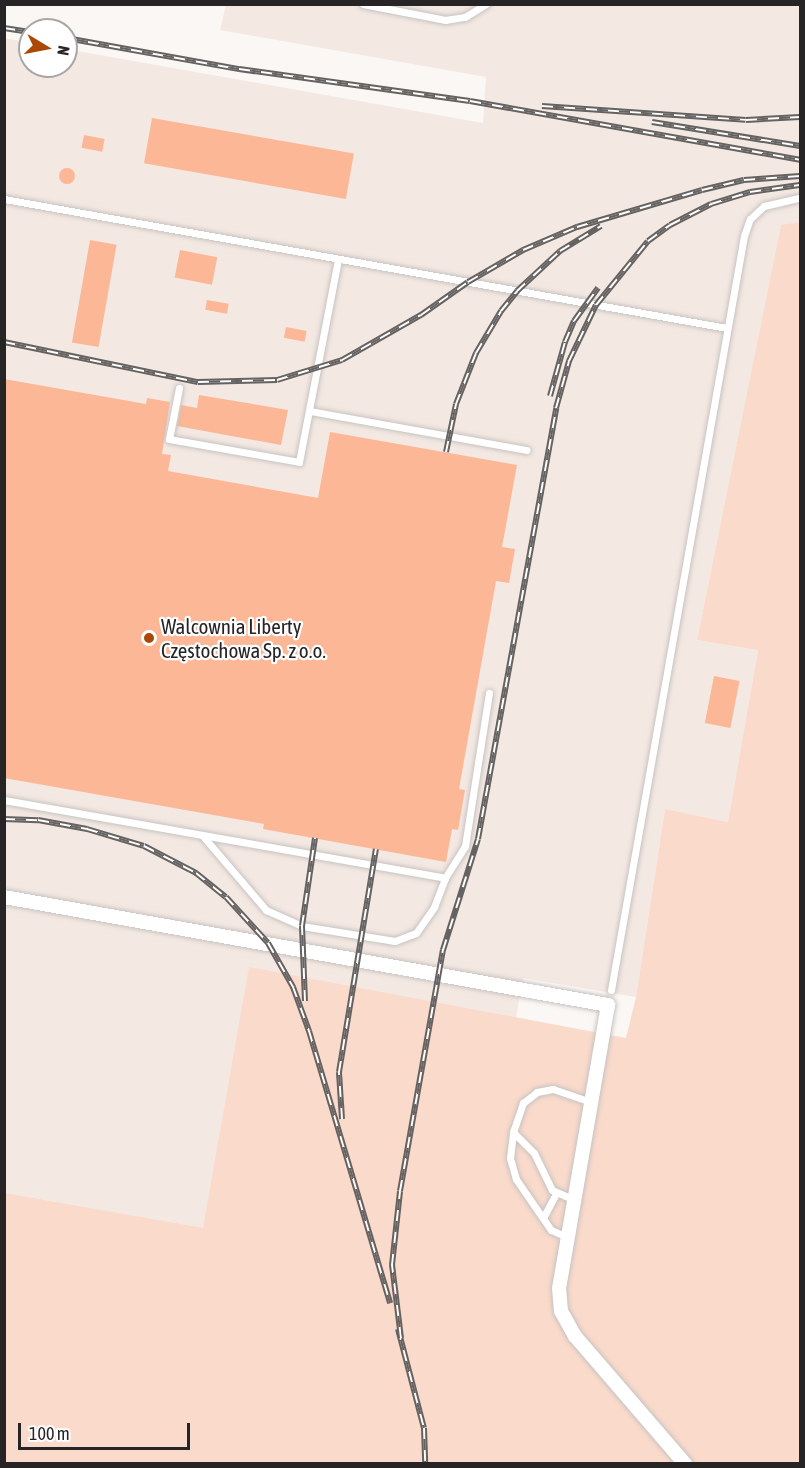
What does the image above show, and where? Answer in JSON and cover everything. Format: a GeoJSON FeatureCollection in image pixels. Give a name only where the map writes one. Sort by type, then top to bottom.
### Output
{"type":"FeatureCollection","features":[{"type":"Feature","properties":{"kind":"street"},"geometry":{"type":"LineString","coordinates":[[4,897],[608,1005],[559,1288],[561,1311],[568,1327],[685,1464]]}},
{"type":"Feature","properties":{"kind":"lane"},"geometry":{"type":"LineString","coordinates":[[363,4],[445,20],[465,17],[486,4]]}},
{"type":"Feature","properties":{"kind":"lane"},"geometry":{"type":"LineString","coordinates":[[611,990],[744,236],[750,219],[764,206],[799,198]]}},
{"type":"Feature","properties":{"kind":"lane"},"geometry":{"type":"LineString","coordinates":[[4,199],[727,328]]}},
{"type":"Feature","properties":{"kind":"lane"},"geometry":{"type":"LineString","coordinates":[[179,388],[169,439],[299,462],[338,260]]}},
{"type":"Feature","properties":{"kind":"lane"},"geometry":{"type":"LineString","coordinates":[[310,411],[527,450]]}},
{"type":"Feature","properties":{"kind":"lane"},"geometry":{"type":"LineString","coordinates":[[202,835],[266,910],[302,926],[395,941],[416,933],[434,907],[445,878],[465,846],[489,693]]}},
{"type":"Feature","properties":{"kind":"lane"},"geometry":{"type":"LineString","coordinates":[[4,800],[445,878]]}},
{"type":"Feature","properties":{"kind":"lane"},"geometry":{"type":"LineString","coordinates":[[567,1237],[551,1230],[516,1179],[510,1158],[513,1132],[523,1103],[537,1092],[553,1089],[591,1102]]}},
{"type":"Feature","properties":{"kind":"lane"},"geometry":{"type":"LineString","coordinates":[[513,1132],[534,1153],[556,1194],[574,1200]]}},
{"type":"Feature","properties":{"kind":"lane"},"geometry":{"type":"LineString","coordinates":[[543,1218],[556,1194]]}},
{"type":"Feature","properties":{"kind":"shaded area"},"geometry":{"type":"Polygon","coordinates":[[[226,5],[800,5],[800,222],[781,226],[697,640],[758,650],[728,822],[665,809],[636,997],[523,978],[462,1321],[5,1211],[4,38],[18,41],[18,78],[78,78],[78,51],[483,123],[486,77],[220,30],[226,5]]]}},
{"type":"Feature","properties":{"kind":"shaded area"},"geometry":{"type":"Polygon","coordinates":[[[800,222],[800,1463],[5,1463],[4,1193],[203,1228],[249,967],[626,1038],[636,997],[665,809],[728,822],[758,650],[697,640],[781,225],[800,222]]]}},
{"type":"Feature","properties":{"kind":"building"},"geometry":{"type":"Polygon","coordinates":[[[152,118],[354,154],[346,199],[144,163],[152,118]]]}},
{"type":"Feature","properties":{"kind":"building"},"geometry":{"type":"Polygon","coordinates":[[[84,135],[105,139],[102,152],[82,148],[84,135]]]}},
{"type":"Feature","properties":{"kind":"building"},"geometry":{"type":"Polygon","coordinates":[[[67,168],[75,176],[67,184],[59,176],[67,168]]]}},
{"type":"Feature","properties":{"kind":"building"},"geometry":{"type":"Polygon","coordinates":[[[90,240],[117,245],[99,347],[72,342],[90,240]]]}},
{"type":"Feature","properties":{"kind":"building"},"geometry":{"type":"Polygon","coordinates":[[[180,250],[217,257],[212,285],[175,277],[180,250]]]}},
{"type":"Feature","properties":{"kind":"building"},"geometry":{"type":"Polygon","coordinates":[[[207,300],[229,304],[227,314],[205,310],[207,300]]]}},
{"type":"Feature","properties":{"kind":"building"},"geometry":{"type":"Polygon","coordinates":[[[286,327],[307,331],[305,342],[284,338],[286,327]]]}},
{"type":"Feature","properties":{"kind":"building"},"geometry":{"type":"Polygon","coordinates":[[[4,379],[146,404],[147,398],[170,402],[162,454],[171,455],[168,471],[318,498],[330,432],[517,465],[502,547],[515,549],[509,583],[496,581],[459,789],[465,790],[458,830],[452,829],[446,862],[263,829],[264,824],[4,778],[4,379]]]}},
{"type":"Feature","properties":{"kind":"building"},"geometry":{"type":"Polygon","coordinates":[[[199,395],[288,410],[281,445],[177,426],[181,405],[197,408],[199,395]]]}},
{"type":"Feature","properties":{"kind":"building"},"geometry":{"type":"Polygon","coordinates":[[[714,676],[740,681],[730,728],[705,723],[714,676]]]}},
{"type":"Feature","properties":{"kind":"railway"},"geometry":{"type":"LineString","coordinates":[[4,28],[18,30]]}},
{"type":"Feature","properties":{"kind":"railway"},"geometry":{"type":"LineString","coordinates":[[78,40],[239,69],[470,101],[800,160]]}},
{"type":"Feature","properties":{"kind":"railway"},"geometry":{"type":"LineString","coordinates":[[542,106],[746,120],[800,117]]}},
{"type":"Feature","properties":{"kind":"railway"},"geometry":{"type":"LineString","coordinates":[[652,122],[800,146]]}},
{"type":"Feature","properties":{"kind":"railway"},"geometry":{"type":"LineString","coordinates":[[4,342],[198,382],[277,380],[342,360],[421,315],[468,282],[523,250],[577,227],[744,180],[800,176]]}},
{"type":"Feature","properties":{"kind":"railway"},"geometry":{"type":"LineString","coordinates":[[401,1338],[392,1265],[400,1191],[443,950],[478,839],[556,408],[569,361],[596,305],[648,241],[670,225],[711,204],[750,192],[800,185]]}},
{"type":"Feature","properties":{"kind":"railway"},"geometry":{"type":"LineString","coordinates":[[446,452],[456,404],[476,353],[501,311],[517,291],[560,251],[601,226]]}},
{"type":"Feature","properties":{"kind":"railway"},"geometry":{"type":"LineString","coordinates":[[550,396],[565,342],[574,321],[598,288]]}},
{"type":"Feature","properties":{"kind":"railway"},"geometry":{"type":"LineString","coordinates":[[4,819],[38,820],[87,829],[144,846],[196,873],[226,897],[268,943],[293,987],[309,1031],[390,1303]]}},
{"type":"Feature","properties":{"kind":"railway"},"geometry":{"type":"LineString","coordinates":[[305,1001],[302,926],[315,838]]}},
{"type":"Feature","properties":{"kind":"railway"},"geometry":{"type":"LineString","coordinates":[[342,1119],[339,1072],[376,849]]}},
{"type":"Feature","properties":{"kind":"railway"},"geometry":{"type":"LineString","coordinates":[[398,1329],[424,1428],[425,1464]]}},
{"type":"Feature","properties":{"kind":"place","name":"Walcownia Liberty Częstochowa Sp. z o.o."},"geometry":{"type":"Point","coordinates":[149,638]}}]}
